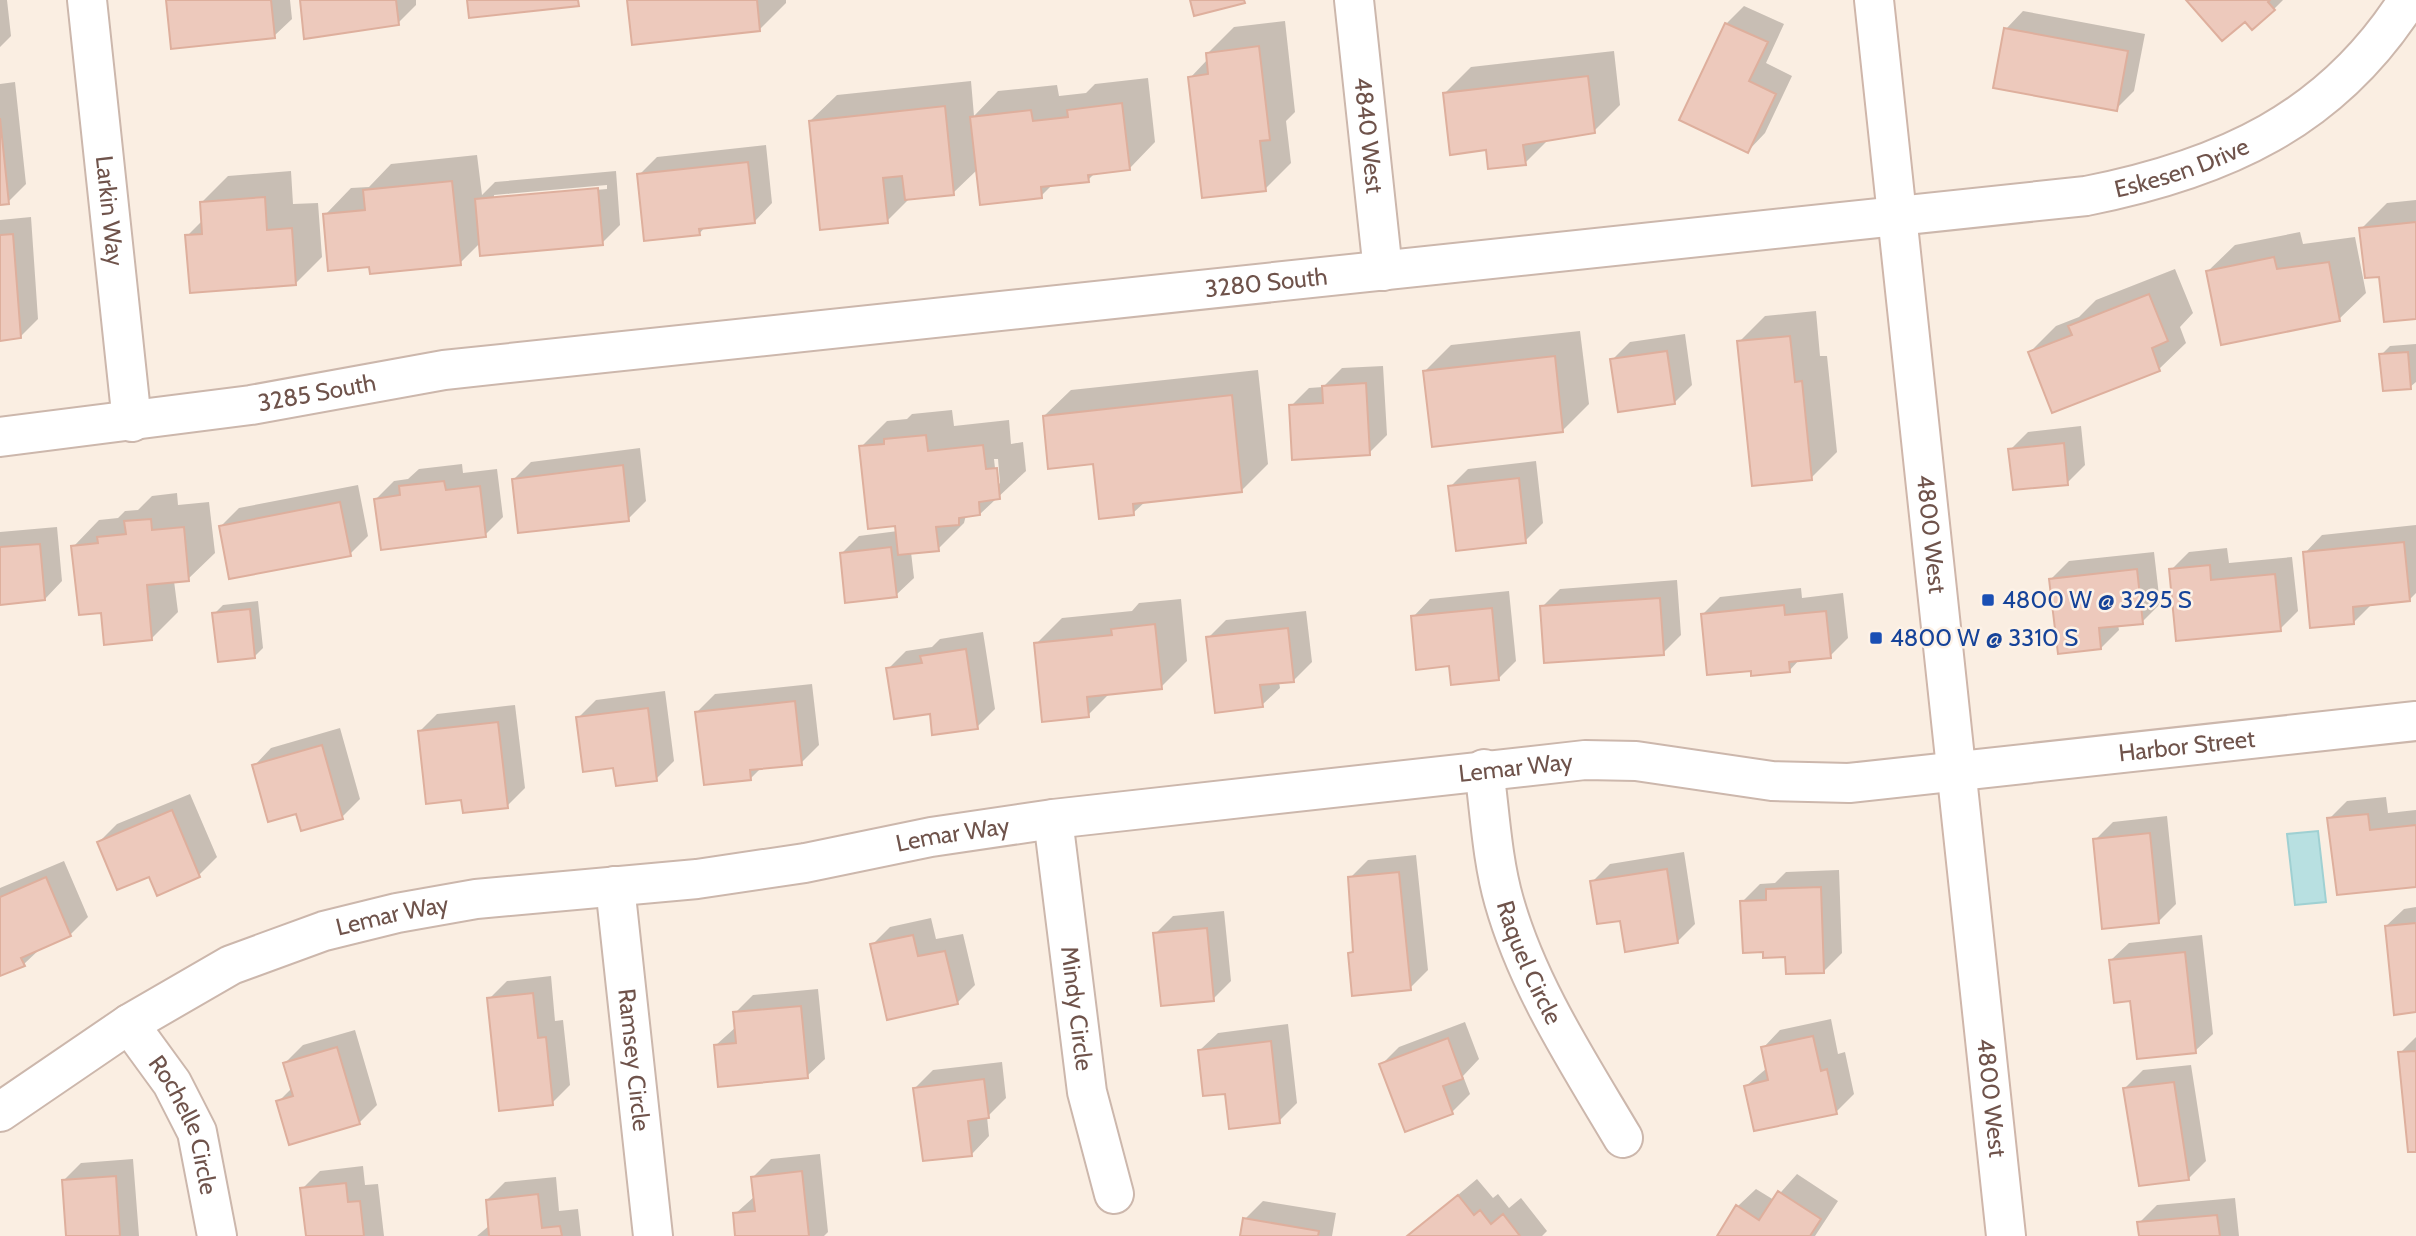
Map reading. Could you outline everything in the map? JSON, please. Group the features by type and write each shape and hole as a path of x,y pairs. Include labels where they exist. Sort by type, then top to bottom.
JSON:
{"street":[{"name":"Larkin Way","path":"87,0 132,422"},
{"name":"4840 West","path":"1354,0 1382,271"},
{"name":"4800 West","path":"1874,0 2006,1236"},
{"name":"Eskesen Drive","path":"1897,217 2086,196 2184,173 2222,158 2283,125 2327,94 2407,16"},
{"name":"3280 South","path":"634,350 1897,217"},
{"name":"3285 South","path":"0,437 251,405 444,370 634,350"},
{"name":"Harbor Street","path":"1956,771 2416,721"},
{"name":"Lemar Way","path":"0,1112 129,1024 231,965 324,931 397,913 476,899 697,879 805,863 931,837 1053,819 1484,769 1585,760 1636,761 1772,781 1849,783 1956,771"},
{"name":"Raquel Circle","path":"1484,769 1503,898 1521,955 1572,1052 1623,1138"},
{"name":"Mindy Circle","path":"1053,819 1087,1092 1114,1194"},
{"name":"Ramsey Circle","path":"615,886 653,1236"},
{"name":"Rochelle Circle","path":"129,1024 172,1083 197,1132 217,1236"}],"water":[{"path":"2318,831 2326,902 2295,905 2287,834"}],"building":[{"path":"166,0 271,0 275,38 171,49"},
{"path":"300,0 396,0 399,25 304,39"},
{"path":"467,0 578,0 579,6 469,18"},
{"path":"627,0 757,0 760,31 632,45"},
{"path":"1190,0 1244,0 1245,3 1194,16"},
{"path":"2186,0 2270,0 2268,2 2275,10 2252,30 2245,22 2222,41"},
{"path":"1725,23 1768,42 1749,81 1776,94 1748,153 1679,120"},
{"path":"2004,28 2128,51 2117,111 1993,88"},
{"path":"1259,46 1270,140 1260,141 1266,191 1202,198 1188,77 1208,74 1206,53"},
{"path":"1588,76 1595,133 1523,145 1526,165 1488,169 1486,150 1450,155 1443,93"},
{"path":"1122,103 1130,170 1088,175 1089,182 1041,187 1042,198 980,205 970,117 1031,110 1033,121 1068,117 1067,110"},
{"path":"945,106 954,195 905,200 902,176 883,178 888,223 820,230 809,121"},
{"path":"0,118 9,204 0,205"},
{"path":"748,162 755,223 699,229 700,235 644,241 637,174"},
{"path":"452,181 461,265 370,274 369,267 328,271 323,214 365,210 363,190"},
{"path":"598,188 603,245 480,256 475,199"},
{"path":"265,197 267,230 292,228 296,285 190,293 185,235 202,234 200,202"},
{"path":"2416,222 2416,319 2384,322 2379,277 2365,278 2359,228"},
{"path":"13,234 21,338 0,341 0,235"},
{"path":"2274,257 2277,269 2329,262 2340,321 2221,345 2206,271"},
{"path":"2149,294 2168,341 2152,348 2160,371 2052,413 2028,352 2072,335 2068,326"},
{"path":"1790,336 1795,382 1802,381 1812,480 1752,486 1737,341"},
{"path":"1667,351 1675,404 1618,412 1610,359"},
{"path":"2408,352 2411,389 2383,391 2379,354"},
{"path":"1555,356 1563,432 1432,447 1423,371"},
{"path":"1366,383 1370,455 1292,460 1289,405 1323,403 1322,386"},
{"path":"1232,395 1242,492 1133,504 1134,515 1099,519 1093,464 1048,469 1043,416"},
{"path":"926,435 928,451 983,445 986,469 997,468 1000,499 979,502 980,515 959,518 959,525 936,527 939,551 898,555 895,526 868,529 859,446 884,444 884,439"},
{"path":"2064,443 2068,485 2013,490 2008,449"},
{"path":"623,465 629,521 518,533 512,479"},
{"path":"1519,478 1526,543 1456,551 1448,486"},
{"path":"444,481 446,490 480,486 486,537 381,550 374,499 400,495 399,486"},
{"path":"340,502 351,556 229,579 219,526"},
{"path":"151,519 152,530 184,527 189,581 147,585 152,640 104,645 101,613 79,615 71,546 98,543 97,537 126,534 124,521"},
{"path":"2404,542 2410,601 2353,607 2354,624 2310,628 2303,552"},
{"path":"40,544 45,600 0,605 0,547"},
{"path":"891,547 897,597 845,603 840,553"},
{"path":"2210,565 2211,580 2275,574 2281,631 2176,641 2169,569"},
{"path":"2137,569 2143,624 2099,628 2101,649 2058,654 2049,579"},
{"path":"1660,598 1664,655 1544,663 1540,606"},
{"path":"1784,605 1785,615 1826,611 1831,658 1789,662 1790,672 1751,676 1751,671 1707,675 1701,614"},
{"path":"1492,608 1499,680 1451,685 1449,666 1416,670 1411,616"},
{"path":"250,609 255,658 218,662 212,613"},
{"path":"1155,624 1162,689 1087,697 1089,717 1042,722 1034,643 1112,635 1111,629"},
{"path":"1288,628 1294,682 1260,685 1263,707 1215,713 1206,637"},
{"path":"966,649 978,729 932,735 930,714 894,719 886,668 922,663 920,656"},
{"path":"795,701 802,765 750,770 751,780 704,785 695,712"},
{"path":"648,708 657,781 616,786 613,768 583,772 576,717"},
{"path":"498,722 508,808 463,813 461,800 426,804 418,731"},
{"path":"322,745 343,819 301,831 296,814 268,822 252,765"},
{"path":"172,810 200,877 157,896 149,877 117,890 97,842"},
{"path":"2368,814 2370,830 2416,825 2416,887 2337,895 2327,818"},
{"path":"2150,833 2159,923 2102,929 2093,839"},
{"path":"1667,869 1678,943 1625,952 1620,921 1597,924 1590,881"},
{"path":"1399,872 1411,990 1352,996 1348,953 1353,952 1348,877"},
{"path":"46,877 71,936 21,958 25,966 0,976 0,897"},
{"path":"1821,887 1824,973 1786,974 1785,957 1763,958 1763,952 1743,953 1740,901 1766,900 1766,889"},
{"path":"2416,923 2416,1012 2394,1015 2385,926"},
{"path":"1207,928 1214,1001 1161,1006 1153,933"},
{"path":"913,935 918,956 945,951 958,1004 887,1020 870,944"},
{"path":"2185,952 2196,1053 2137,1059 2130,1001 2114,1003 2109,960"},
{"path":"533,993 538,1038 546,1037 553,1105 499,1111 487,998"},
{"path":"801,1006 808,1078 718,1087 714,1045 736,1043 733,1012"},
{"path":"1813,1036 1821,1071 1827,1069 1837,1114 1754,1131 1744,1086 1768,1080 1761,1047"},
{"path":"1448,1038 1463,1079 1443,1086 1453,1114 1405,1132 1379,1064"},
{"path":"1271,1041 1280,1123 1229,1129 1225,1094 1203,1096 1198,1050"},
{"path":"337,1047 360,1124 289,1145 276,1101 293,1096 283,1063"},
{"path":"2416,1051 2416,1152 2408,1152 2398,1052"},
{"path":"984,1079 989,1118 968,1121 972,1156 923,1161 913,1088"},
{"path":"2174,1082 2189,1180 2139,1186 2123,1088"},
{"path":"802,1171 809,1236 735,1236 733,1213 755,1211 751,1177"},
{"path":"116,1176 120,1236 66,1236 62,1180"},
{"path":"346,1183 348,1202 360,1201 364,1236 306,1236 300,1188"},
{"path":"1778,1191 1821,1219 1810,1236 1717,1236 1736,1205 1759,1220"},
{"path":"538,1194 542,1228 560,1226 562,1236 489,1236 486,1200"},
{"path":"1458,1195 1474,1215 1480,1210 1491,1224 1503,1214 1520,1236 1407,1236"},
{"path":"2217,1215 2220,1236 2139,1236 2137,1222"},
{"path":"1243,1218 1319,1231 1318,1236 1240,1236"}],"place":[{"name":"4800 W @ 3295 S","path":"1988,600"},
{"name":"4800 W @ 3310 S","path":"1876,638"}]}
